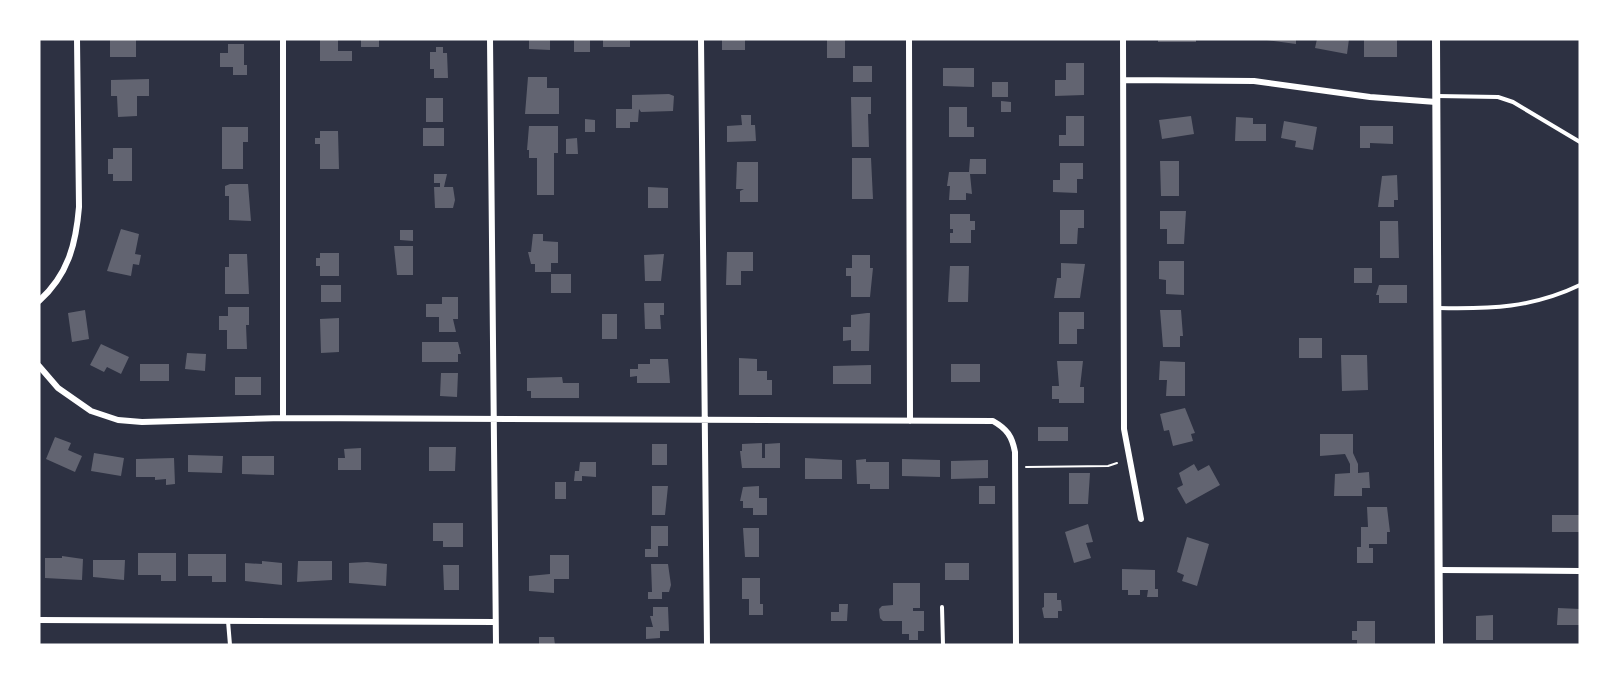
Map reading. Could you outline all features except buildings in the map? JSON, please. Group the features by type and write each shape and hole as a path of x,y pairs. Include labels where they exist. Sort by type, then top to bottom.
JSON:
{"street":[{"path":"39,301 66,269 76,234 79,207 77,39"},
{"path":"283,39 283,418"},
{"path":"490,39 496,645"},
{"path":"700,39 707,645"},
{"path":"909,39 910,421"},
{"path":"1123,39 1124,429 1141,519"},
{"path":"1437,39 1439,645"},
{"path":"1124,80 1254,81 1370,97 1436,99"},
{"path":"39,366 72,401 91,411 118,420 283,418 492,421 705,419 993,422 1005,427 1012,438 1015,462 1016,645"},
{"path":"1440,570 1580,571"},
{"path":"39,620 495,622"}],"lane":[{"path":"1436,99 1498,97 1513,102 1580,142"},
{"path":"1439,308 1499,308 1536,302 1580,285"},
{"path":"942,607 943,645"},
{"path":"228,621 230,645"}],"path":[{"path":"1015,462 1025,467 1108,466 1117,463"}]}
